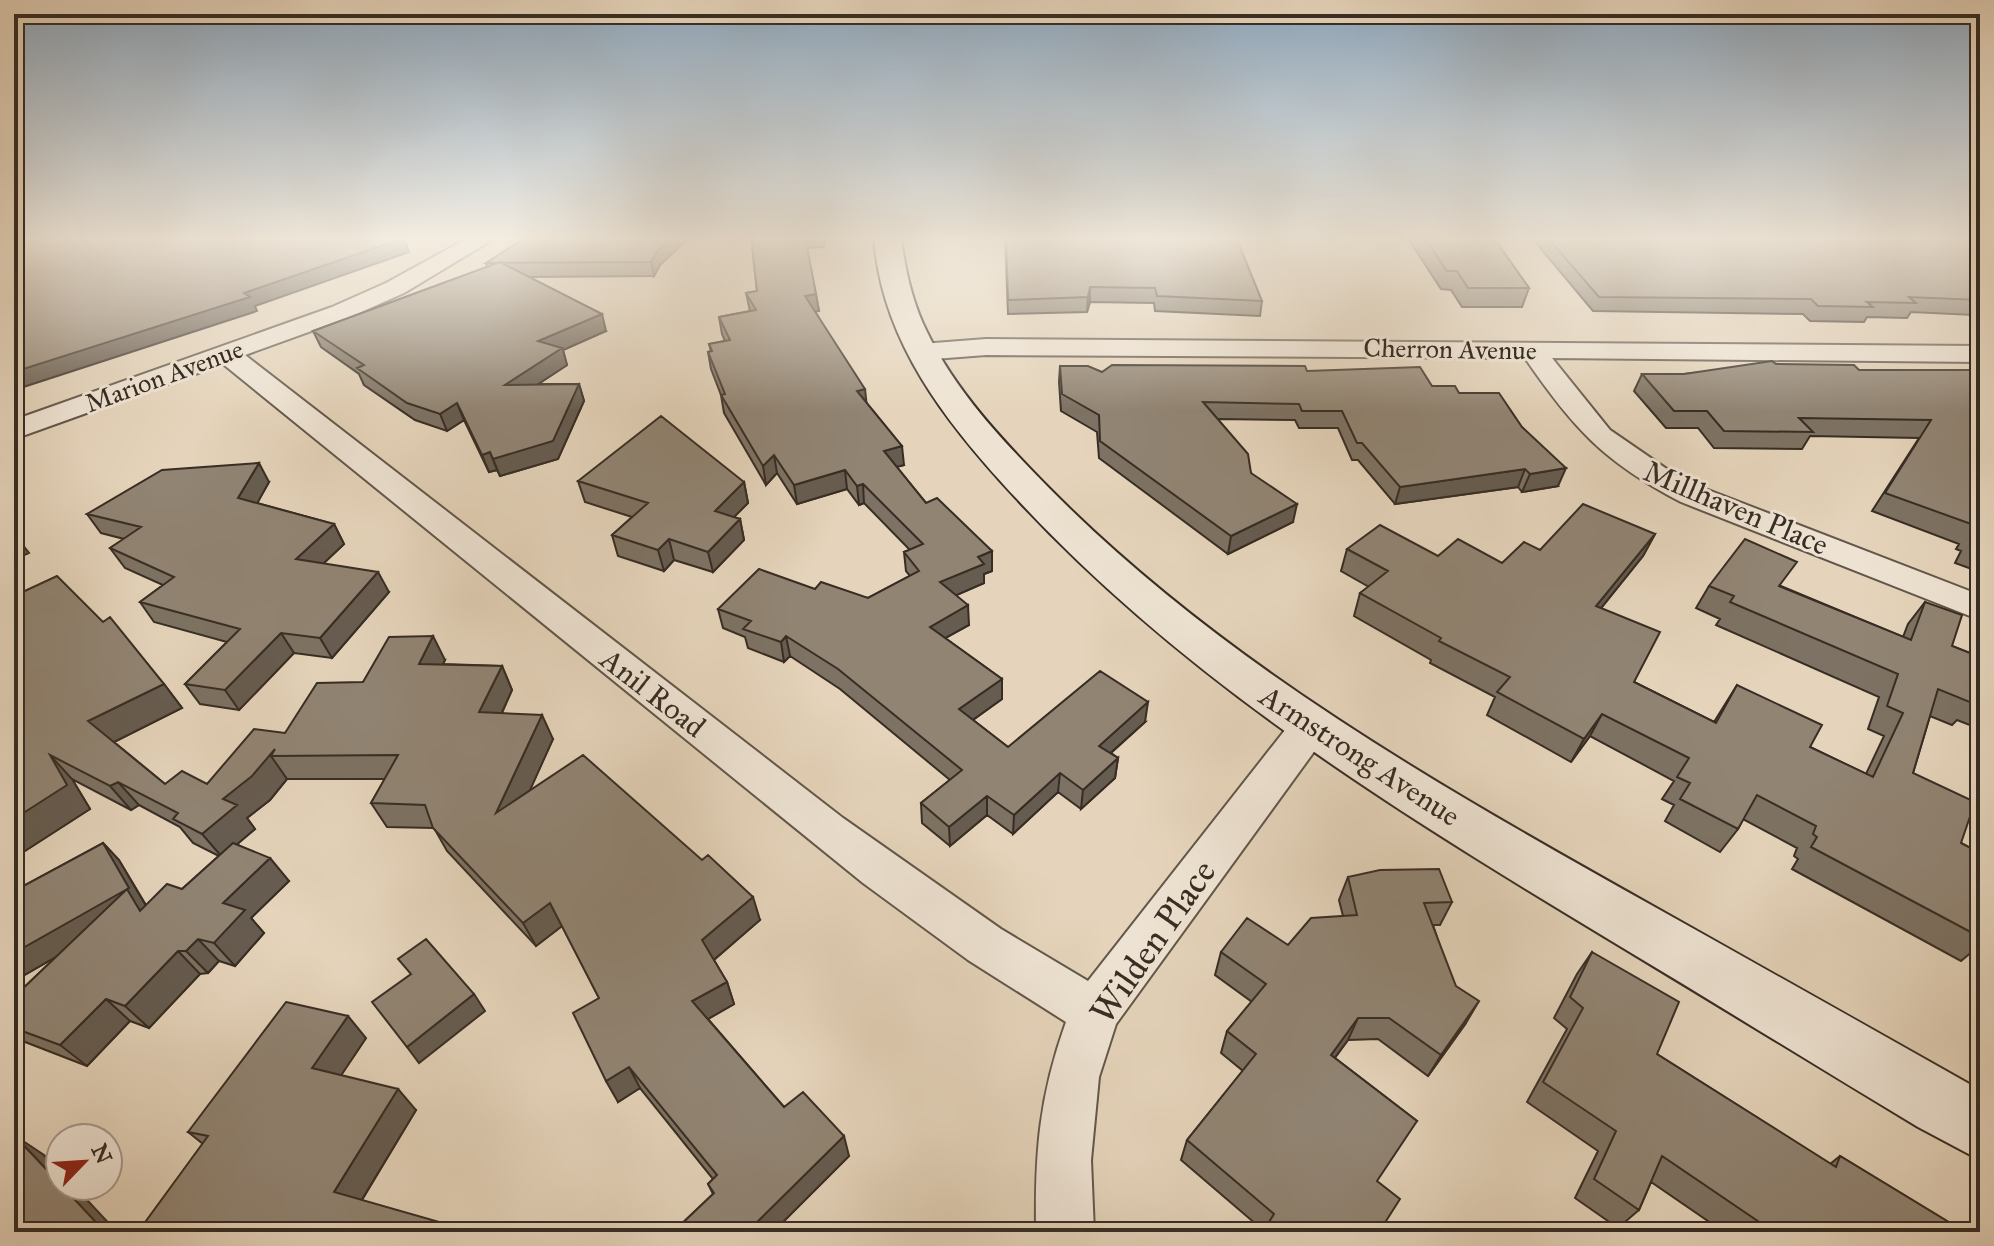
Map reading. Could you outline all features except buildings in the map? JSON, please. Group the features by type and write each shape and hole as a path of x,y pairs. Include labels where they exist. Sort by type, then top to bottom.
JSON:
{"street":[{"name":"Marion Avenue","path":"14,430 376,295"},
{"name":"Armstrong Avenue","path":"898,295 921,352 977,431 1073,536 1186,635 1310,727 1494,843 1980,1127"},
{"name":"Cherron Avenue","path":"921,352 986,347 1980,354"},
{"name":"Millhaven Place","path":"1533,350 1597,435 1647,473 1692,495 1980,608"},
{"name":"Anil Road","path":"226,353 348,454 817,821 991,951 1095,1012"},
{"name":"Wilden Place","path":"1065,1232 1063,1160 1073,1077 1095,1012 1310,727"}]}
